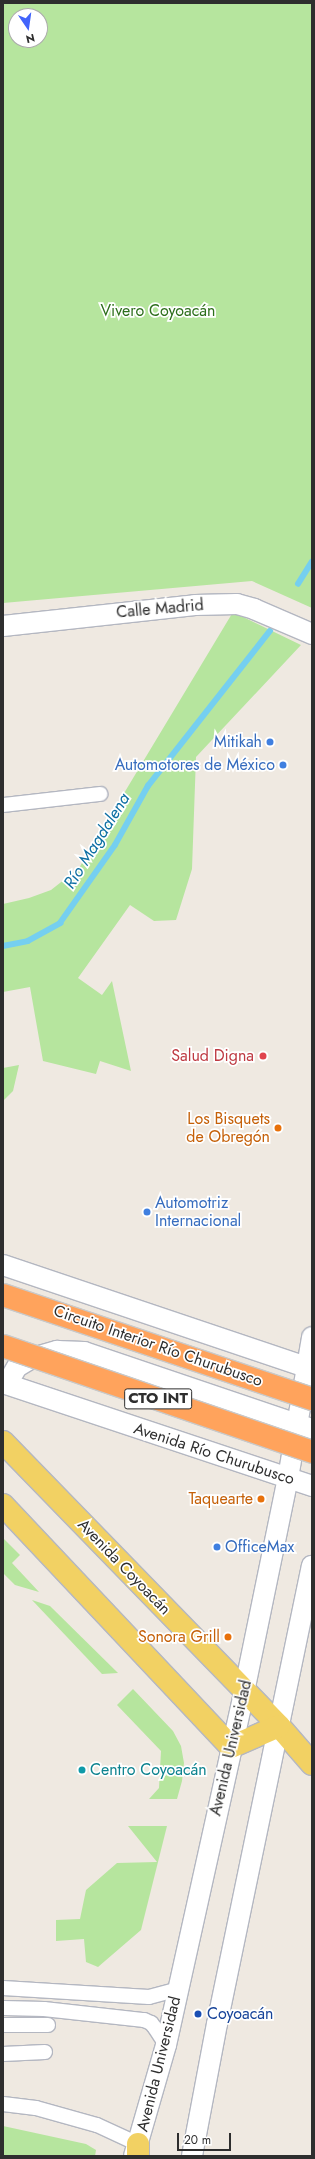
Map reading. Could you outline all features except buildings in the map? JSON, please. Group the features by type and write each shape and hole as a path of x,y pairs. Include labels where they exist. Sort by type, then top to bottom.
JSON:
{"highway":[{"name":"Circuito Interior Río Churubusco","path":"3,1295 312,1399"},
{"name":"CTO INT","path":"3,1346 312,1452"}],"main road":[{"name":"Calle Madrid","path":"3,626 194,605 237,604 254,609 312,634"},
{"path":"3,1265 310,1368"},
{"name":"Avenida Universidad","path":"137,2152 166,2045 244,1692 288,1478 305,1426 312,1337"},
{"path":"5,1384 17,1367 32,1358 57,1351 79,1351 91,1353 305,1426"},
{"name":"Avenida Río Churubusco","path":"5,1384 312,1486"},
{"name":"Avenida Coyoacán","path":"3,1442 244,1692 279,1726 312,1764"},
{"path":"3,1505 231,1747 279,1726"},
{"path":"192,2156 312,1566"}],"street":[{"path":"3,805 100,794"},
{"path":"3,1988 154,1997 178,1988"},
{"path":"44,2009 46,1991"},
{"path":"3,2008 44,2009 144,2020 151,2023 166,2045"},
{"path":"3,2026 48,2025"},
{"path":"3,2054 45,2052"},
{"path":"3,2104 36,2108 97,2125 137,2152"}],"green space":[{"name":"Vivero Coyoacán","path":"3,3 312,3 312,608 252,581 3,603"},
{"path":"233,612 301,645 196,757 192,869 176,920 154,921 130,905 78,978 102,995 112,981 131,1071 100,1061 96,1074 43,1061 30,987 3,992 3,904 29,898 51,890 79,868"},
{"path":"19,1065 13,1091 3,1101 3,1068"},
{"path":"3,1538 20,1555 12,1563 39,1592 15,1585 3,1573"},
{"path":"32,1600 50,1606 118,1673 102,1674"},
{"path":"133,1689 173,1731 181,1746 184,1763 182,1781 177,1799 149,1799 159,1788 161,1751 117,1705"},
{"path":"128,1826 167,1826 141,1930 98,1967 86,1962 84,1939 56,1941 56,1920 80,1919 86,1890 117,1863 157,1862"},
{"path":"3,2126 86,2144 96,2150 95,2156 3,2156"}],"waterway":[{"name":"Río Magdalena","path":"298,584 312,562"},
{"name":"Río Magdalena","path":"3,946 28,941 60,923 115,845 148,786 270,631"}],"place":[{"name":"Mitikah","path":"270,742"},
{"name":"Automotores de México","path":"283,765"},
{"name":"Salud Digna","path":"263,1056"},
{"name":"Los Bisquets de Obregón","path":"278,1128"},
{"name":"Automotriz Internacional","path":"147,1212"},
{"name":"Taquearte","path":"261,1499"},
{"name":"OfficeMax","path":"217,1547"},
{"name":"Sonora Grill","path":"228,1637"},
{"name":"Centro Coyoacán","path":"82,1770"},
{"name":"Coyoacán","path":"198,2014"}]}
